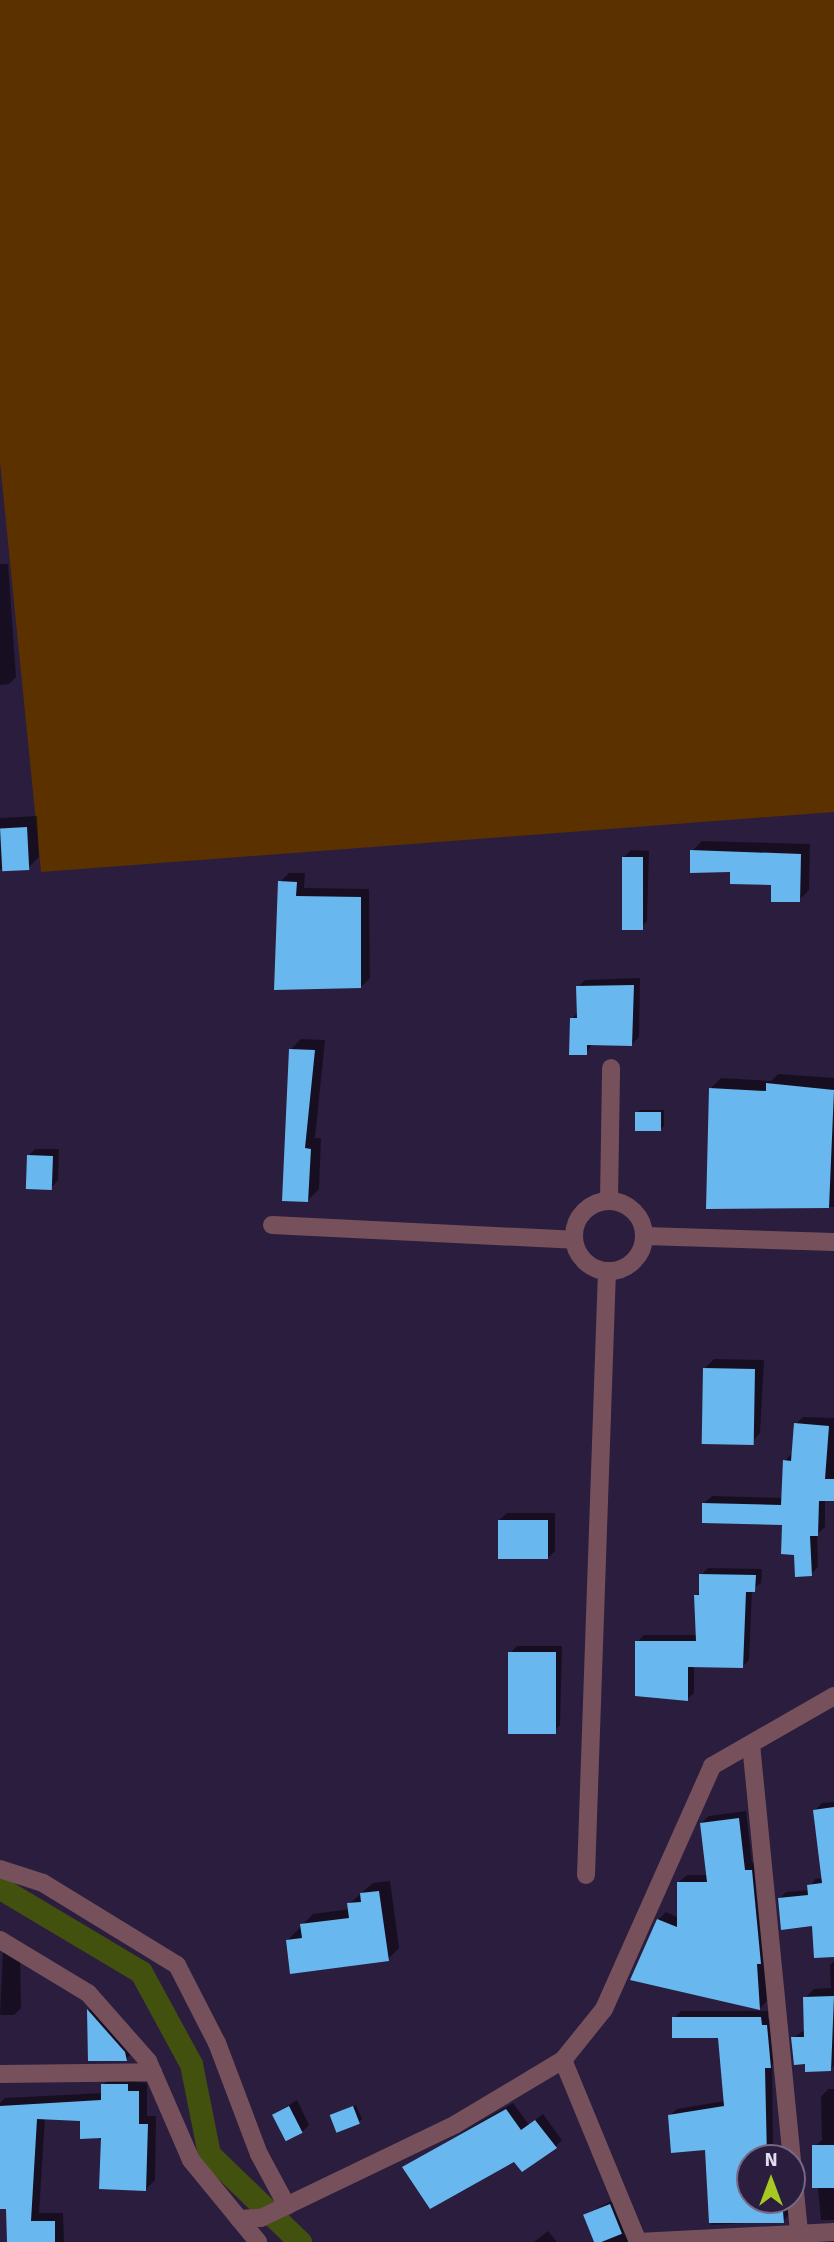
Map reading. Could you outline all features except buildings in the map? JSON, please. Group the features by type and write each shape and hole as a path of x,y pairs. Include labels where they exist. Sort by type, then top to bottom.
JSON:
{"street":[{"path":"609,1200 611,1068"},
{"path":"609,1200 631,1207 644,1225 645,1236 630,1265 607,1271 584,1261 574,1240 580,1216 588,1207 609,1200"},
{"path":"272,1225 574,1240"},
{"path":"645,1236 834,1242"},
{"path":"586,1875 607,1271"},
{"path":"239,2219 261,2218 456,2124 563,2060 604,2009 712,1766 834,1696"},
{"path":"751,1744 800,2236"},
{"path":"0,1869 43,1883 177,1965 217,2043 260,2154 287,2206"},
{"path":"0,1940 88,1993 153,2072 191,2160 258,2242"},
{"path":"563,2060 638,2242 800,2236 834,2232"},
{"path":"0,2074 153,2072"}],"shaded area":[{"path":"0,0 834,0 834,812 41,872 0,462"}],"waterway":[{"path":"0,1888 141,1972 191,2064 209,2154 300,2242"}]}
